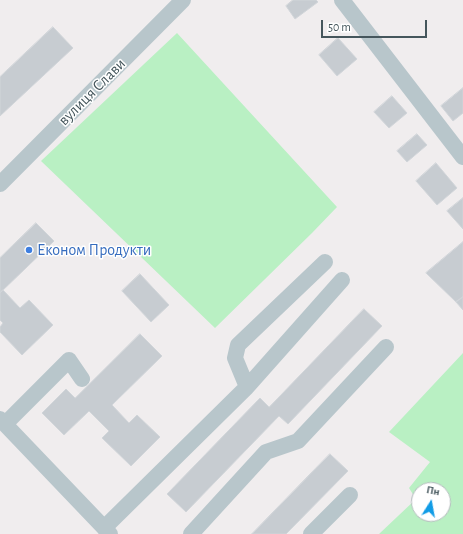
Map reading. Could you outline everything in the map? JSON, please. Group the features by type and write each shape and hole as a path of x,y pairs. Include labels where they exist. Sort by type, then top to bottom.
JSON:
{"street":[{"name":"вулиця Слави","path":"1,181 183,0"},
{"path":"342,0 463,157"},
{"path":"247,387 235,358 238,345 325,262"},
{"path":"82,378 69,360 3,421 107,531 247,387 342,280"},
{"path":"191,534 266,452 298,441 386,347"},
{"path":"311,534 350,495"}],"green space":[{"path":"177,33 337,207 215,328 41,161"},
{"path":"463,353 463,534 379,534 411,504 411,522 451,522 451,482 414,482 430,462 389,432"}],"building":[{"path":"293,0 316,0 318,2 295,19 286,6"},
{"path":"53,27 73,48 0,116 0,77"},
{"path":"338,38 357,59 337,76 319,55"},
{"path":"463,88 463,113 453,121 441,106"},
{"path":"392,96 407,113 389,128 374,112"},
{"path":"417,134 427,145 407,162 397,151"},
{"path":"436,163 457,188 437,205 416,181"},
{"path":"463,198 463,229 447,211"},
{"path":"36,223 54,241 0,293 0,258"},
{"path":"463,242 463,297 456,302 426,273"},
{"path":"140,274 169,305 151,322 122,291"},
{"path":"3,290 20,308 29,300 53,325 22,355 0,332 0,327 3,323 0,320 0,293"},
{"path":"463,297 463,310 456,302"},
{"path":"364,309 382,326 288,424 279,416 186,512 167,494 260,398 269,407"},
{"path":"140,334 162,356 112,405 129,423 137,415 160,437 131,466 102,438 109,431 89,411 64,435 42,413 66,389 75,398"},
{"path":"330,454 348,471 286,534 252,534"}],"place":[{"name":"Економ Продукти","path":"29,250"}]}
